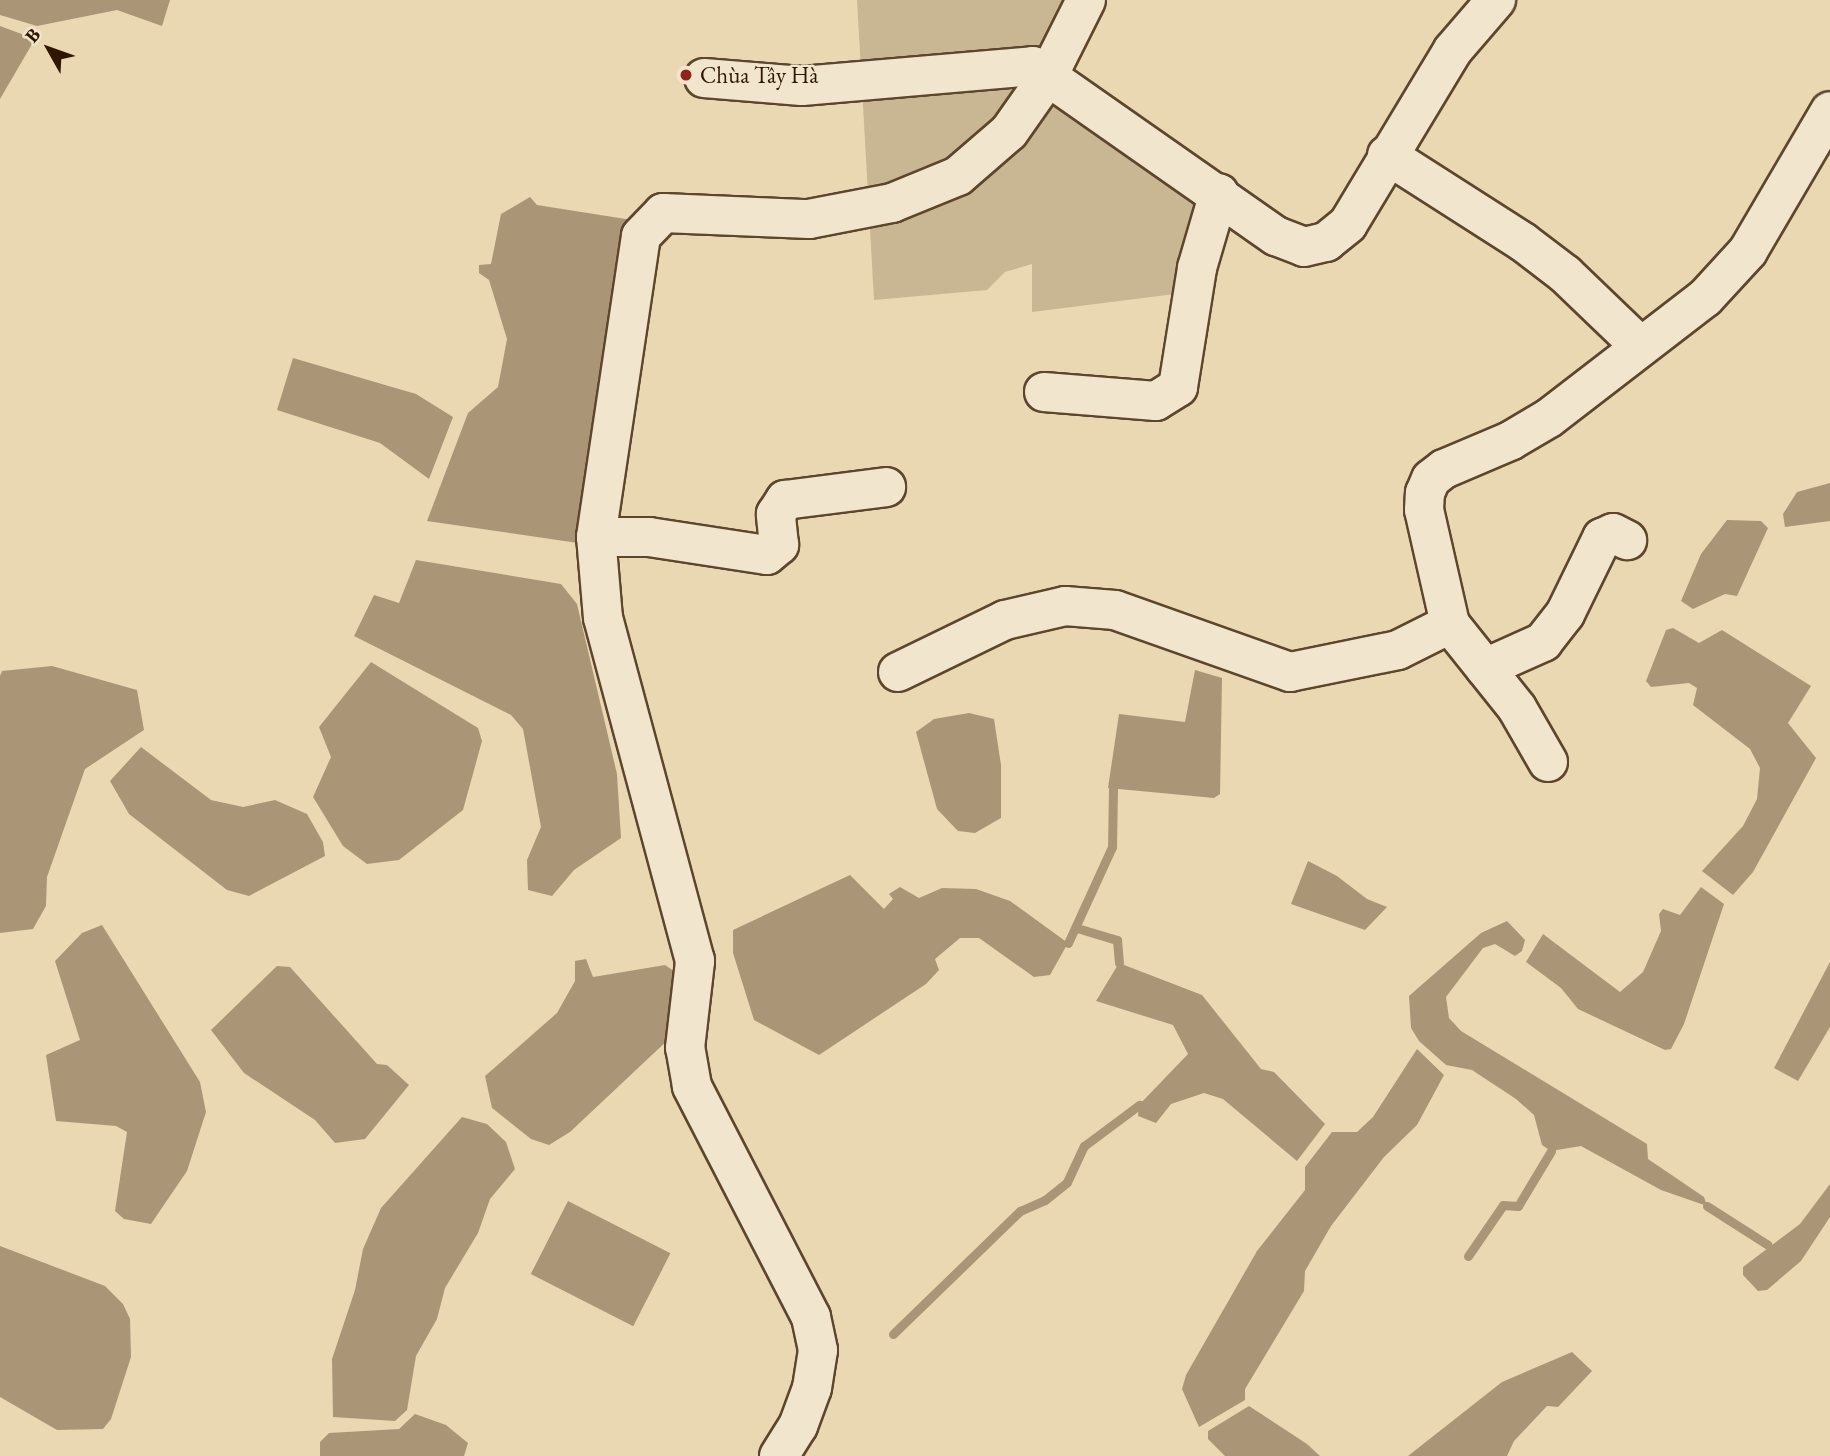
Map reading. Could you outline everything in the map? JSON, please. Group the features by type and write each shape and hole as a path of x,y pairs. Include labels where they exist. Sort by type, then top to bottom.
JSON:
{"street":[{"path":"779,1456 798,1426 812,1388 818,1350 811,1317 692,1086 686,1066 695,961 603,618 596,537 641,236 651,220 663,212 809,219 922,193 985,156 1009,132 1047,78 1086,0"},
{"path":"704,78 802,86 1024,64 1219,192 1290,244 1312,246 1333,238 1348,224 1387,155 1453,50 1496,0"},
{"path":"1548,762 1530,726 1450,624 1424,510 1431,479 1444,468 1529,432 1705,298 1741,260 1830,111"},
{"path":"1387,155 1523,242 1564,274 1641,347"},
{"path":"1044,392 1156,401 1178,387 1197,268 1219,192"},
{"path":"596,537 649,537 767,555 779,545 776,514 785,500 886,487"},
{"path":"1485,668 1543,642 1565,614 1602,538 1613,533 1627,540"},
{"path":"898,673 1005,620 1065,606 1115,610 1290,672 1398,650 1450,624"}],"shaded area":[{"path":"0,0 170,0 162,26 117,10 37,26 0,15"},
{"path":"857,0 1079,0 1046,66 1203,191 1183,293 1032,312 1032,264 1005,272 987,290 874,300"},
{"path":"0,26 35,39 0,99"},
{"path":"530,197 537,205 632,220 578,543 427,521 468,413 498,387 507,339 489,280 479,273 479,265 491,264 501,214"},
{"path":"293,358 416,394 453,417 429,479 380,443 277,410"},
{"path":"1830,483 1830,521 1785,527 1783,514 1797,492"},
{"path":"1727,520 1761,521 1768,528 1737,596 1725,594 1693,609 1681,601 1701,554"},
{"path":"416,560 561,584 577,604 617,774 621,838 574,870 552,896 528,890 527,860 541,827 523,729 511,715 354,636 374,595 399,603"},
{"path":"1673,628 1699,643 1722,630 1811,686 1788,723 1816,758 1753,872 1733,895 1702,871 1743,826 1757,799 1760,768 1750,749 1693,705 1697,688 1689,683 1651,687 1646,681 1666,630"},
{"path":"371,662 478,728 482,741 463,810 399,860 367,864 343,846 313,797 331,757 319,727"},
{"path":"52,666 137,690 144,730 85,769 47,877 46,906 33,929 0,933 0,676 2,671"},
{"path":"1195,670 1222,678 1220,794 1214,798 1108,788 1119,714 1185,722"},
{"path":"969,713 994,719 1001,765 1001,818 975,833 958,831 937,809 916,732 934,719"},
{"path":"141,747 211,800 243,807 275,800 307,814 323,842 325,856 249,896 227,890 129,814 110,781"},
{"path":"1308,861 1337,876 1367,899 1387,907 1365,930 1291,904"},
{"path":"850,875 884,909 893,899 889,894 900,887 919,898 942,888 976,889 1010,901 1068,943 1050,975 1034,977 979,938 960,938 935,959 939,970 926,984 819,1055 754,1020 733,953 733,930"},
{"path":"1701,887 1724,904 1684,1024 1671,1049 1665,1050 1578,1009 1561,988 1526,962 1543,934 1620,992 1643,972 1661,931 1659,914 1663,909 1680,915"},
{"path":"1507,921 1525,940 1522,951 1515,956 1495,944 1483,948 1446,997 1449,1018 1461,1031 1647,1144 1648,1159 1704,1197 1707,1206 1661,1190 1581,1146 1551,1151 1542,1145 1534,1115 1516,1099 1472,1070 1446,1065 1419,1041 1411,1028 1409,996 1481,933"},
{"path":"102,925 200,1082 206,1112 187,1171 151,1224 124,1219 115,1211 127,1132 116,1126 56,1121 46,1055 80,1040 55,961 82,933"},
{"path":"586,959 593,977 665,965 680,975 672,996 670,1038 570,1132 549,1145 531,1139 492,1108 485,1076 557,1013 575,981 575,961"},
{"path":"1830,962 1830,1027 1798,1081 1774,1068"},
{"path":"1119,963 1202,995 1261,1069 1274,1072 1325,1124 1297,1161 1223,1099 1204,1093 1171,1104 1156,1123 1138,1116 1139,1105 1188,1054 1173,1025 1096,1001"},
{"path":"277,966 290,967 377,1064 387,1065 409,1085 365,1139 335,1143 315,1120 244,1073 211,1030"},
{"path":"1417,1049 1444,1075 1417,1125 1384,1157 1331,1226 1305,1271 1304,1291 1245,1389 1245,1400 1199,1427 1182,1389 1186,1375 1257,1251 1305,1190 1305,1167 1332,1132 1357,1132 1373,1117"},
{"path":"462,1117 487,1124 506,1142 515,1169 490,1199 478,1233 445,1288 437,1319 416,1356 407,1410 395,1421 333,1417 332,1359 355,1290 363,1249 381,1208"},
{"path":"1830,1184 1830,1217 1801,1261 1767,1290 1758,1291 1743,1275 1743,1267 1800,1224"},
{"path":"568,1201 670,1253 633,1326 531,1274"},
{"path":"0,1246 105,1286 123,1304 130,1319 131,1357 111,1419 103,1429 57,1430 0,1397"},
{"path":"1572,1352 1592,1371 1558,1407 1547,1406 1514,1441 1507,1456 1408,1456 1502,1382"},
{"path":"1249,1406 1307,1444 1320,1456 1225,1456 1208,1439 1208,1431"},
{"path":"415,1414 446,1425 468,1443 464,1456 320,1456 320,1442 329,1433 399,1429"}],"waterway":[{"path":"1068,943 1112,847 1113,789"},
{"path":"1077,928 1117,940 1119,963"},
{"path":"893,1334 1020,1211 1045,1200 1067,1182 1084,1146 1139,1105"},
{"path":"1468,1256 1503,1205 1518,1206 1551,1151"},
{"path":"1707,1206 1768,1245"}],"place":[{"name":"Chùa Tây Hà","path":"686,75"}]}
